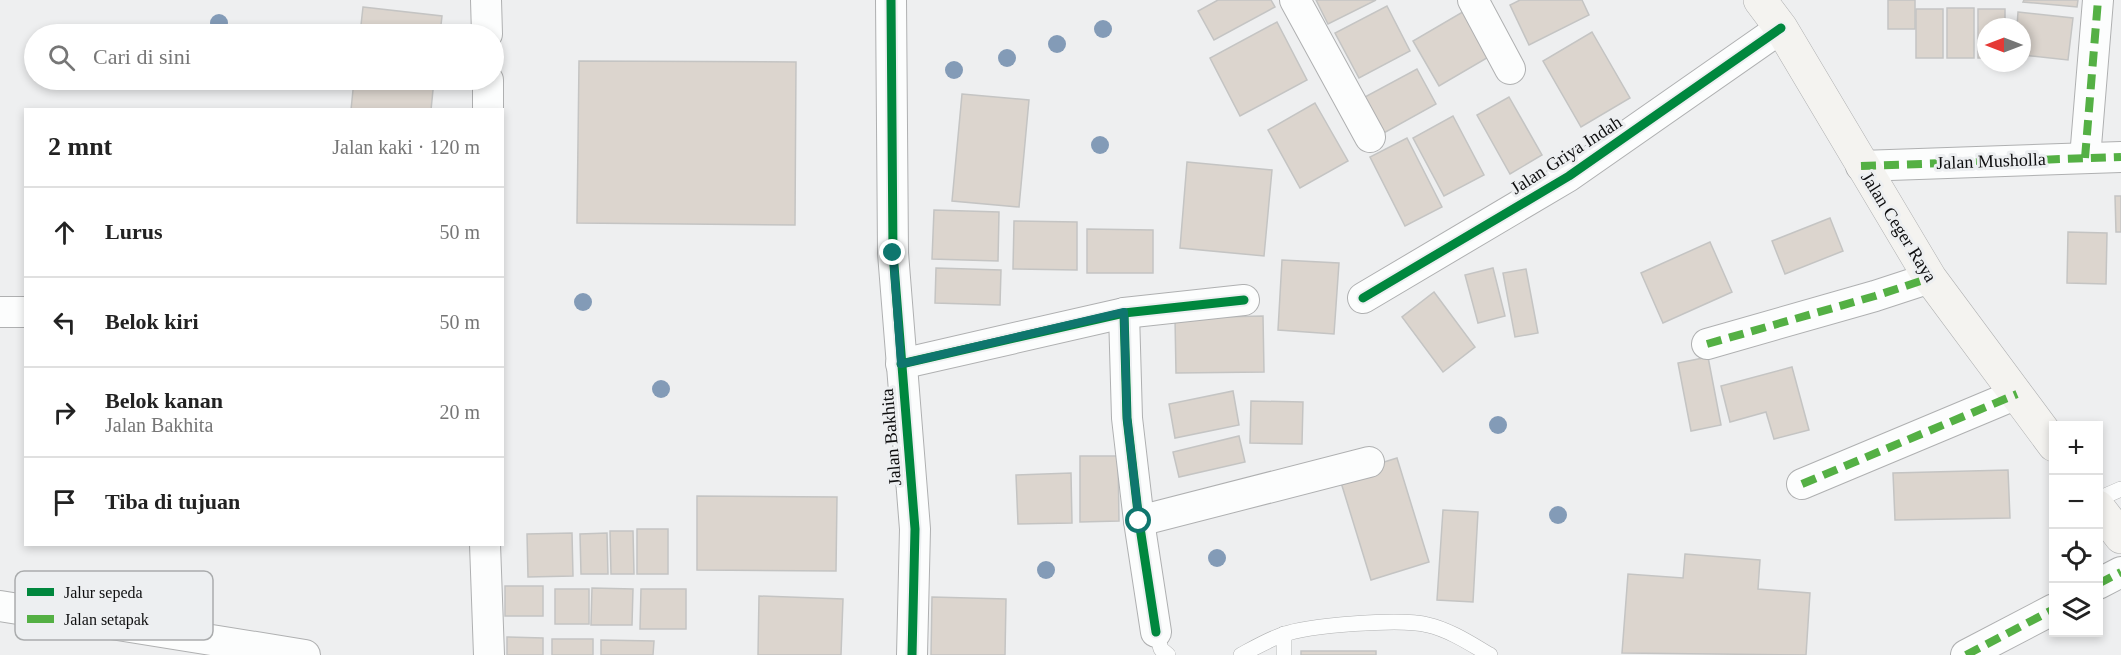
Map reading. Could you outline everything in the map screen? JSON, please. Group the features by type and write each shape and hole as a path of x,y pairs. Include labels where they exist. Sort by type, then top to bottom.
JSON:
{"main road":[{"name":"Jalan Ceger Raya","path":"1768,8 1930,278 2049,438"},
{"path":"2103,514 2121,537"}],"street":[{"path":"486,0 487,24"},
{"name":"Jalan Bakhita","path":"891,0 893,253 915,529 912,655"},
{"path":"1295,0 1370,137"},
{"path":"1473,0 1510,69"},
{"path":"2085,158 2098,0"},
{"name":"Jalan Griya Indah","path":"1363,298 1569,176 1768,8"},
{"path":"488,90 488,108"},
{"name":"Jalan Musholla","path":"1861,166 2121,157"},
{"path":"1707,344 1930,278"},
{"path":"901,364 1124,312 1244,300"},
{"path":"0,312 24,312"},
{"path":"1124,312 1127,418 1139,521 1162,643"},
{"path":"1802,484 2017,394"},
{"path":"1139,521 1369,462"},
{"path":"485,546 489,655"},
{"path":"2102,583 2121,572"},
{"path":"0,606 15,608"},
{"path":"1966,655 2049,612"},
{"path":"212,640 305,655"}],"lane":[{"path":"2103,497 2121,489"},
{"path":"1240,655 1284,634 1329,626 1393,621 1427,624 1465,640 1490,655"},
{"path":"1284,634 1284,655"}],"building":[{"path":"1218,0 1271,0 1275,7 1214,40 1198,11"},
{"path":"1316,0 1376,0 1328,24"},
{"path":"1520,0 1582,0 1589,15 1529,45 1510,5"},
{"path":"1888,0 1915,0 1915,29 1888,29"},
{"path":"2024,0 2078,0 2077,7 2023,2"},
{"path":"1387,6 1410,51 1359,78 1335,33"},
{"path":"363,7 442,16 441,24 361,24"},
{"path":"1947,8 1974,8 1974,58 1947,58"},
{"path":"1916,9 1943,9 1943,58 1916,58"},
{"path":"1978,9 2005,9 2005,18 1978,18"},
{"path":"1466,10 1492,55 1439,86 1413,41"},
{"path":"2018,12 2073,18 2068,60 2031,56 2031,18 2018,18"},
{"path":"1277,22 1307,80 1240,116 1210,58"},
{"path":"1592,32 1630,98 1581,127 1543,61"},
{"path":"579,61 796,62 795,225 577,223"},
{"path":"1417,69 1436,104 1382,134 1363,98"},
{"path":"353,90 433,90 431,108 351,108"},
{"path":"962,94 1029,100 1019,207 952,201"},
{"path":"1509,97 1542,155 1510,174 1477,115"},
{"path":"1315,103 1348,161 1300,188 1268,130"},
{"path":"1453,116 1484,175 1444,196 1413,138"},
{"path":"1407,138 1442,207 1405,226 1370,157"},
{"path":"1187,162 1272,170 1264,256 1180,248"},
{"path":"2115,196 2121,196 2121,232 2116,232"},
{"path":"934,210 999,212 998,261 932,259"},
{"path":"1830,218 1843,251 1785,274 1772,241"},
{"path":"1014,221 1077,222 1077,270 1013,269"},
{"path":"1087,229 1153,230 1153,273 1087,273"},
{"path":"2068,232 2107,233 2106,284 2067,283"},
{"path":"1710,242 1732,292 1663,323 1641,273"},
{"path":"1282,260 1339,263 1334,334 1278,330"},
{"path":"936,268 1001,270 1000,305 935,303"},
{"path":"1493,268 1505,316 1478,323 1465,275"},
{"path":"1526,269 1538,333 1515,337 1503,273"},
{"path":"1434,292 1475,347 1443,372 1402,317"},
{"path":"1263,316 1264,372 1176,373 1175,318"},
{"path":"1708,357 1721,425 1691,431 1678,363"},
{"path":"1792,367 1809,430 1774,439 1766,412 1730,422 1721,386"},
{"path":"1233,391 1239,425 1175,438 1169,404"},
{"path":"1251,401 1303,402 1302,444 1250,443"},
{"path":"1239,436 1245,462 1179,477 1173,452"},
{"path":"1080,456 1118,456 1119,521 1080,522"},
{"path":"1397,458 1429,562 1371,580 1339,476"},
{"path":"2008,470 2010,518 1895,520 1893,473"},
{"path":"1071,473 1072,523 1018,524 1016,475"},
{"path":"697,496 837,497 836,571 697,570"},
{"path":"1443,510 1478,512 1473,602 1437,600"},
{"path":"637,529 668,529 668,574 637,574"},
{"path":"610,531 633,531 634,574 611,574"},
{"path":"572,533 573,576 528,577 527,534"},
{"path":"607,533 608,574 581,574 580,534"},
{"path":"1685,554 1760,560 1758,589 1810,593 1806,655 1622,653 1628,574 1683,578"},
{"path":"505,586 543,586 543,616 505,616"},
{"path":"592,588 633,589 632,625 591,625"},
{"path":"555,589 589,589 589,624 555,624"},
{"path":"641,589 686,589 686,629 640,629"},
{"path":"759,596 843,599 841,655 758,655"},
{"path":"932,597 1006,599 1005,655 931,655"},
{"path":"507,637 543,638 543,655 507,655"},
{"path":"552,639 593,639 593,655 552,655"},
{"path":"601,640 654,641 653,655 601,655"},
{"path":"1301,651 1376,651 1376,655 1301,655"}],"marked path":[{"path":"2085,158 2098,0"},
{"path":"1861,166 2121,157"},
{"path":"1707,344 1930,278"},
{"path":"1802,484 2017,394"},
{"path":"2100,583 2121,572"},
{"path":"1966,655 2049,612"}],"cycle path":[{"path":"891,0 893,253 915,529 912,655"},
{"path":"1363,298 1569,176 1781,28"},
{"path":"901,364 1124,313 1244,300"},
{"path":"1124,313 1127,418 1139,521 1156,632"}],"route":[{"path":"893,253 901,364 1124,312 1127,418 1139,521"}]}
